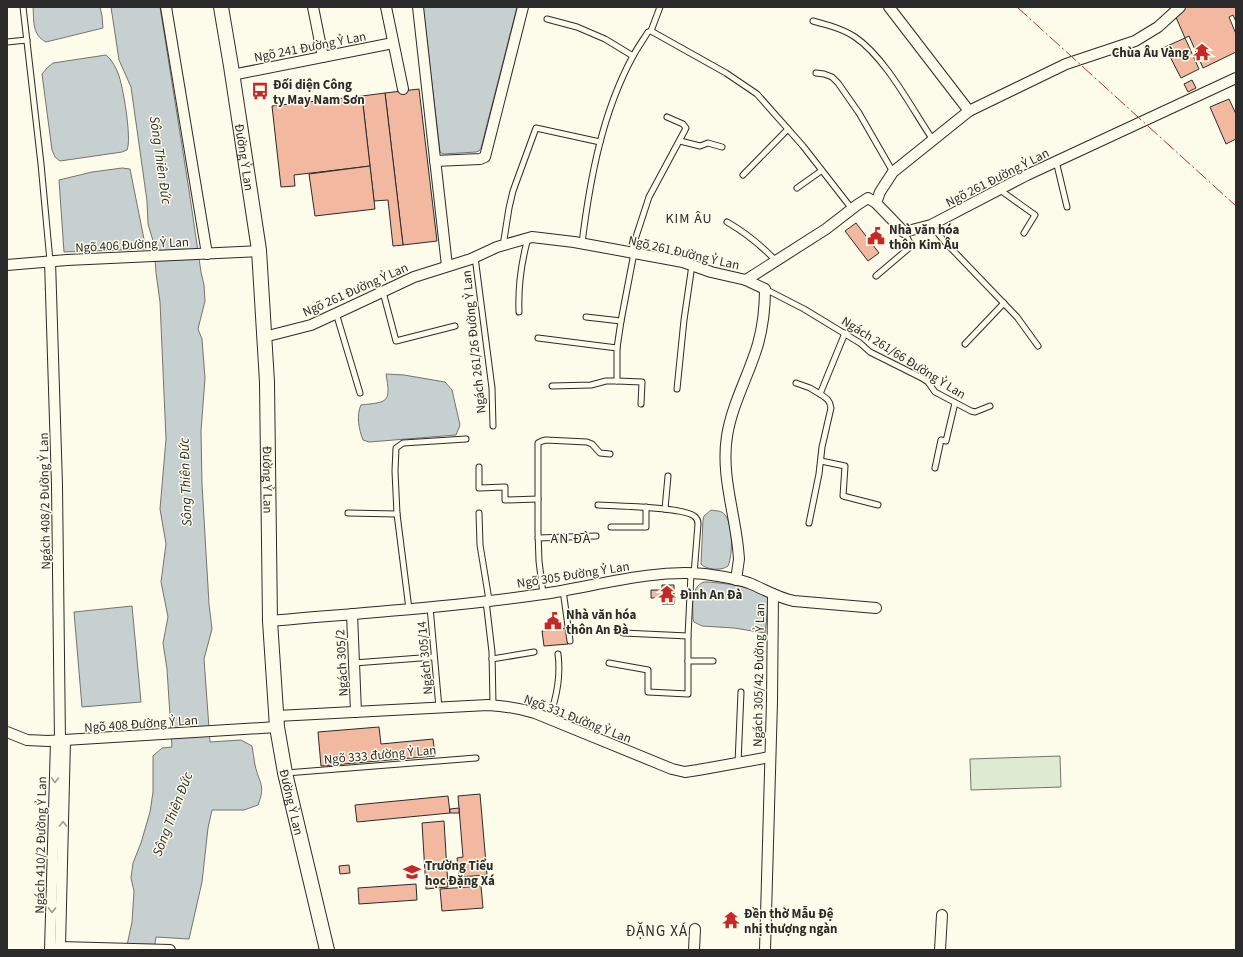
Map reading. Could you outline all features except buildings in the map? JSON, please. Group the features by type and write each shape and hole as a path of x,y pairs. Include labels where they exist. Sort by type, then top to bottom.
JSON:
{"main road":[{"name":"Đường Ỷ Lan","path":"221,7 259,251 267,382 270,621 277,721 285,773 327,950"}],"street":[{"path":"166,7 207,254"},
{"path":"313,7 323,57"},
{"path":"386,7 402,89"},
{"path":"418,7 447,266"},
{"path":"435,161 480,159 485,157 523,7"},
{"path":"889,7 969,111"},
{"path":"904,232 876,203 880,192 893,172 969,111 1066,64 1136,41 1158,27 1180,7"},
{"name":"Ngõ 241 Đường Ỷ Lan","path":"232,75 393,43"},
{"name":"Ngõ 261 Đường Ỷ Lan","path":"904,232 931,225 1056,161 1236,78"},
{"name":"Ngõ 261 Đường Ỷ Lan","path":"264,337 310,325 414,277 532,237 582,243 684,262 711,272 746,280 826,229 868,198 876,203"},
{"name":"Ngõ 406 Đường Ỷ Lan","path":"7,265 50,261 259,251"},
{"name":"Ngách 408/2 Đường Ỷ Lan","path":"50,261 57,485 60,740"},
{"path":"736,580 739,559 725,467 725,446 732,414 760,336 764,317 765,289 746,280"},
{"name":"Ngõ 305 Đường Ỷ Lan","path":"270,621 430,607 543,594 638,577 692,574 717,576 736,580 794,601 876,608"},
{"name":"Ngách 305/42 Đường Ỷ Lan","path":"765,950 772,701 773,594"},
{"name":"Ngách 305/2","path":"352,614 356,712"},
{"name":"Ngõ 331 Đường Ỷ Lan","path":"277,721 356,712 493,705 519,708 549,718 672,769 685,772 770,757"},
{"name":"Ngõ 408 Đường Ỷ Lan","path":"7,732 28,740 60,740 234,730 277,721"},
{"name":"Ngách 410/2 Đường Ỷ Lan","path":"55,949 60,740"},
{"path":"940,950 942,915"},
{"path":"694,950 695,929"},
{"path":"55,949 170,950"}],"lane":[{"path":"23,7 41,164 50,261"},
{"path":"582,243 589,194 605,125 633,56 648,32 651,31 660,7"},
{"path":"547,19 577,27 604,39 633,56"},
{"path":"813,22 840,29 856,38 868,49 887,70 933,140"},
{"path":"651,31 726,73 757,94 803,146 820,171 852,209"},
{"path":"7,42 27,40"},
{"path":"816,73 824,74 838,83 859,113 893,172"},
{"path":"617,381 617,348 632,252 649,197 685,130 685,126 683,124 667,117"},
{"path":"503,246 510,202 536,128 600,142"},
{"path":"743,175 788,129"},
{"path":"680,141 700,146 708,143 722,147"},
{"path":"1056,161 1067,207"},
{"path":"797,188 820,171"},
{"path":"1000,190 1035,215 1024,233"},
{"path":"727,222 746,233 776,261"},
{"path":"931,225 945,242 1017,317 1038,346"},
{"path":"876,276 909,248 910,243 904,232"},
{"path":"519,312 518,294 520,275 528,238"},
{"name":"Ngách 261/26 Đường Ỷ Lan","path":"475,257 492,388 493,426"},
{"path":"677,389 684,320 692,265"},
{"name":"Ngách 261/66 Đường Ỷ Lan","path":"765,289 804,308 860,343 870,352 922,378 928,382 935,392 955,403 975,412 990,406"},
{"path":"383,292 396,341 455,326"},
{"path":"965,344 1004,303"},
{"path":"336,313 360,393"},
{"path":"586,317 621,321"},
{"path":"820,394 845,334"},
{"path":"538,338 617,348"},
{"path":"552,386 591,385 617,381 642,382 641,404"},
{"path":"796,383 810,388 820,394 828,400 831,408 808,523"},
{"path":"935,468 941,440 946,441 955,403"},
{"path":"409,609 397,514 396,448 403,443 466,440"},
{"path":"543,594 538,538 538,443 542,441 587,442 592,444 600,453 610,454"},
{"path":"821,461 845,466 843,496 878,505"},
{"path":"479,467 480,488 504,487 505,500 538,499"},
{"path":"666,509 668,476"},
{"path":"598,505 666,509 689,514 697,520 698,524 692,574 688,636 688,694 648,692 648,670 609,663"},
{"path":"611,527 646,527 646,508"},
{"path":"348,512 397,514"},
{"path":"479,513 480,545 487,600 492,659 493,705"},
{"path":"538,538 596,536"},
{"path":"563,590 570,641"},
{"name":"Ngách 305/14","path":"430,607 439,708"},
{"path":"623,633 688,636"},
{"path":"492,659 534,652"},
{"path":"549,718 558,689 558,654"},
{"path":"354,662 434,657"},
{"path":"688,661 713,661"},
{"path":"738,763 741,692"},
{"name":"Ngõ 333 đường Ỷ Lan","path":"285,773 476,758"}],"green space":[{"path":"1060,756 1061,787 971,790 970,759"}],"water":[{"path":"33,7 100,7 103,28 46,42 38,36 36,32"},
{"name":"Sông Thiên Đức","path":"111,7 160,7 204,285 205,301 198,329 202,339 205,378 201,431 202,484 209,604 212,629 204,659 210,742 241,740 252,746 255,765 262,788 258,805 244,810 212,810 208,828 202,882 189,939 156,937 154,950 126,950 132,922 134,891 131,878 133,863 141,843 150,812 153,792 153,756 162,748 172,747 167,669 163,643 168,617 161,582 166,544 160,509 166,439 160,302 154,244 148,224 147,201 131,87 119,60"},
{"path":"423,7 517,7 479,151 443,154 440,152"},
{"path":"106,55 112,61 120,79 128,124 127,150 60,161 55,157 52,150 42,74 53,63"},
{"path":"122,168 130,169 146,249 64,252 59,180 92,172"},
{"path":"386,374 404,375 445,382 452,390 460,425 456,435 369,442 363,440 360,432 359,409 361,405 382,402 386,399 388,391"},
{"path":"711,510 724,513 730,525 730,561 728,566 722,569 710,569 701,564 703,520 704,516"},
{"path":"704,582 749,588 757,591 769,599 765,633 734,628 702,626 694,622 694,592 700,584"},
{"path":"132,606 141,702 82,707 74,612"}],"power":[{"path":"1017,7 1236,206"}],"place":[{"name":"Chùa Âu Vàng","path":"1202,52"},
{"name":"Đối diện Công ty May Nam Sơn","path":"260,91"},
{"name":"Nhà văn hóa thôn Kim Âu","path":"876,236"},
{"name":"Đình An Đà","path":"667,594"},
{"name":"Nhà văn hóa thôn An Đà","path":"553,621"},
{"name":"Trường Tiểu học Đặng Xá","path":"412,872"},
{"name":"Đền thờ Mẫu Đệ nhị thượng ngàn","path":"731,920"}],"district":[{"name":"KIM ÂU","path":"689,218"},
{"name":"AN ĐÀ","path":"571,538"},
{"name":"ĐẶNG XÁ","path":"657,931"}]}
